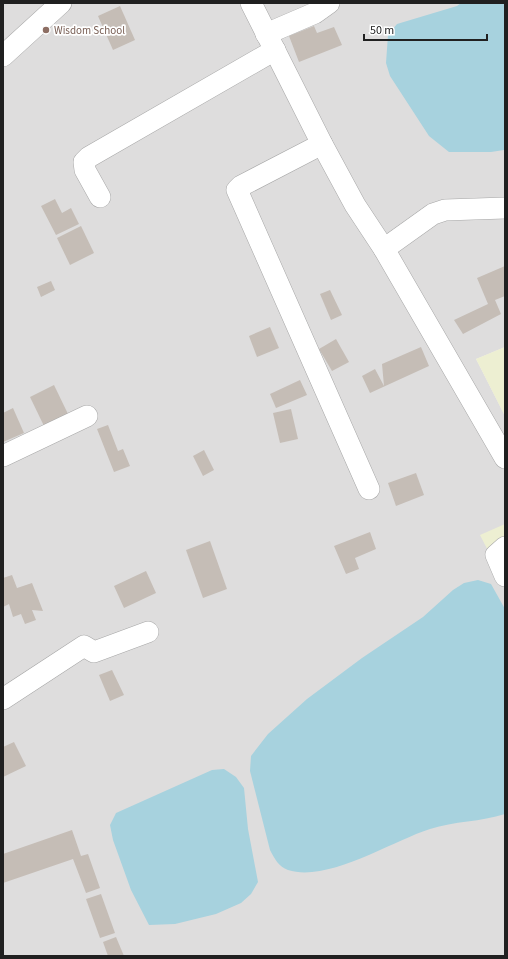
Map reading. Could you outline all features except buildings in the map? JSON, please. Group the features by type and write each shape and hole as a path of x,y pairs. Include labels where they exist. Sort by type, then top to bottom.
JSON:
{"street":[{"path":"3,56 61,3"},
{"path":"251,3 322,144 356,205 384,249 505,458"},
{"path":"100,197 85,170 84,162 89,156 329,3"},
{"path":"322,144 241,186 237,190 241,203 369,489"},
{"path":"384,249 433,214 445,210 505,208"},
{"path":"3,456 87,416"},
{"path":"505,547 496,555 505,576"},
{"path":"3,699 84,646 94,652 148,632"}],"shaded area":[{"path":"3,3 505,3 505,347 476,359 505,416 505,956 3,956"}],"green space":[{"path":"505,347 505,416 476,359"},
{"path":"505,524 505,584 480,535"}],"water":[{"path":"461,3 505,3 504,150 491,152 449,152 429,136 390,76 386,63 388,35 397,24 457,6"},
{"path":"478,580 491,584 505,609 505,814 487,819 439,826 359,859 321,871 304,872 288,870 282,867 270,850 250,771 251,756 268,734 307,699 362,658 423,617 453,590 464,583"},
{"path":"224,769 236,777 244,788 248,829 258,882 251,894 241,903 216,914 175,924 149,925 131,890 113,840 110,825 116,813 212,770"}],"place":[{"name":"Wisdom School","path":"46,30"}]}
